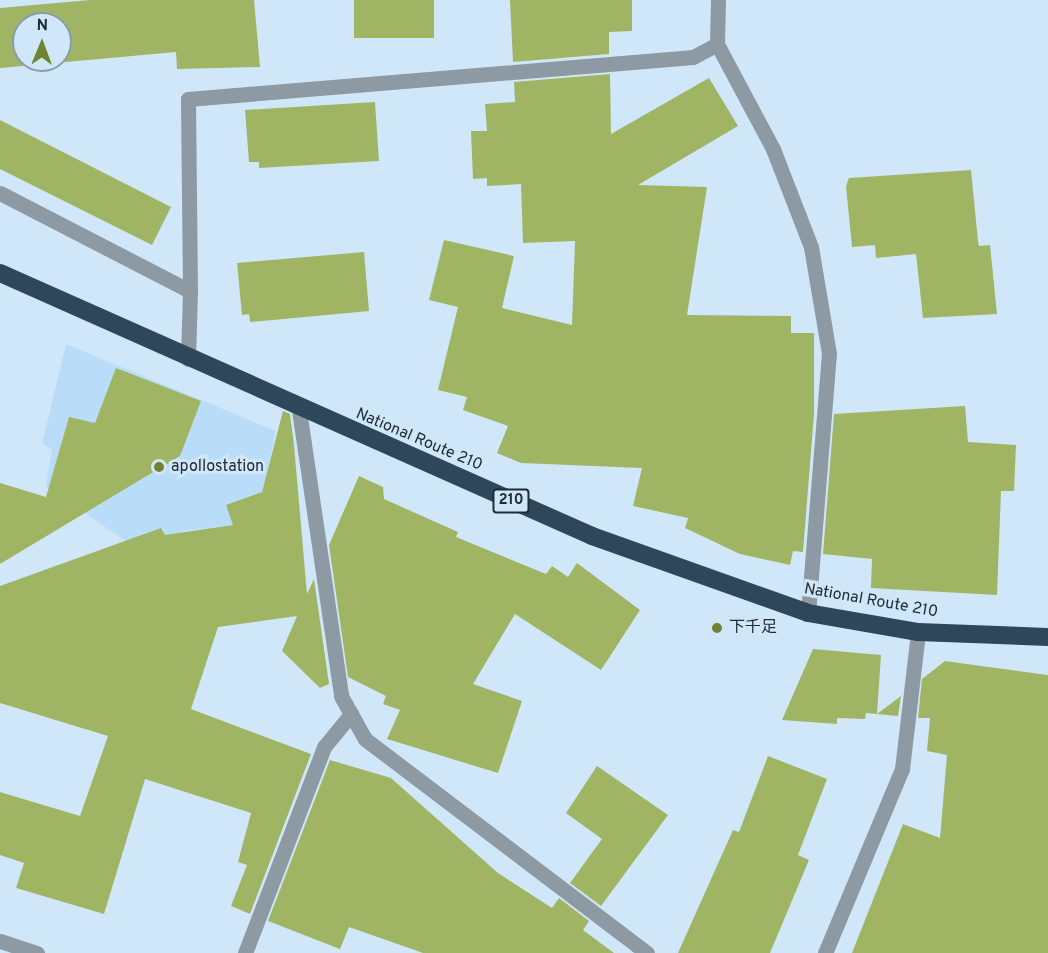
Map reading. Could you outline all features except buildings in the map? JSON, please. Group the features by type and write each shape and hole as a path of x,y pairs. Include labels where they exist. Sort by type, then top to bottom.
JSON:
{"highway":[{"name":"National Route 210","path":"0,273 299,410 592,536 808,613 918,632 1048,637"}],"street":[{"path":"718,0 717,44 773,149 811,247 829,353 808,613"},
{"path":"188,359 190,291 188,99 693,57 717,44"},
{"path":"0,193 190,291"},
{"path":"299,410 340,696 365,739 647,953"},
{"path":"825,953 902,769 918,632"},
{"path":"245,953 324,747 351,714"},
{"path":"0,941 37,953"}],"shaded area":[{"name":"apollostation","path":"66,344 276,431 256,522 183,531 163,567 46,486 52,449 42,443"}],"place":[{"name":"apollostation","path":"159,467"},
{"name":"下千足","path":"717,628"}]}
